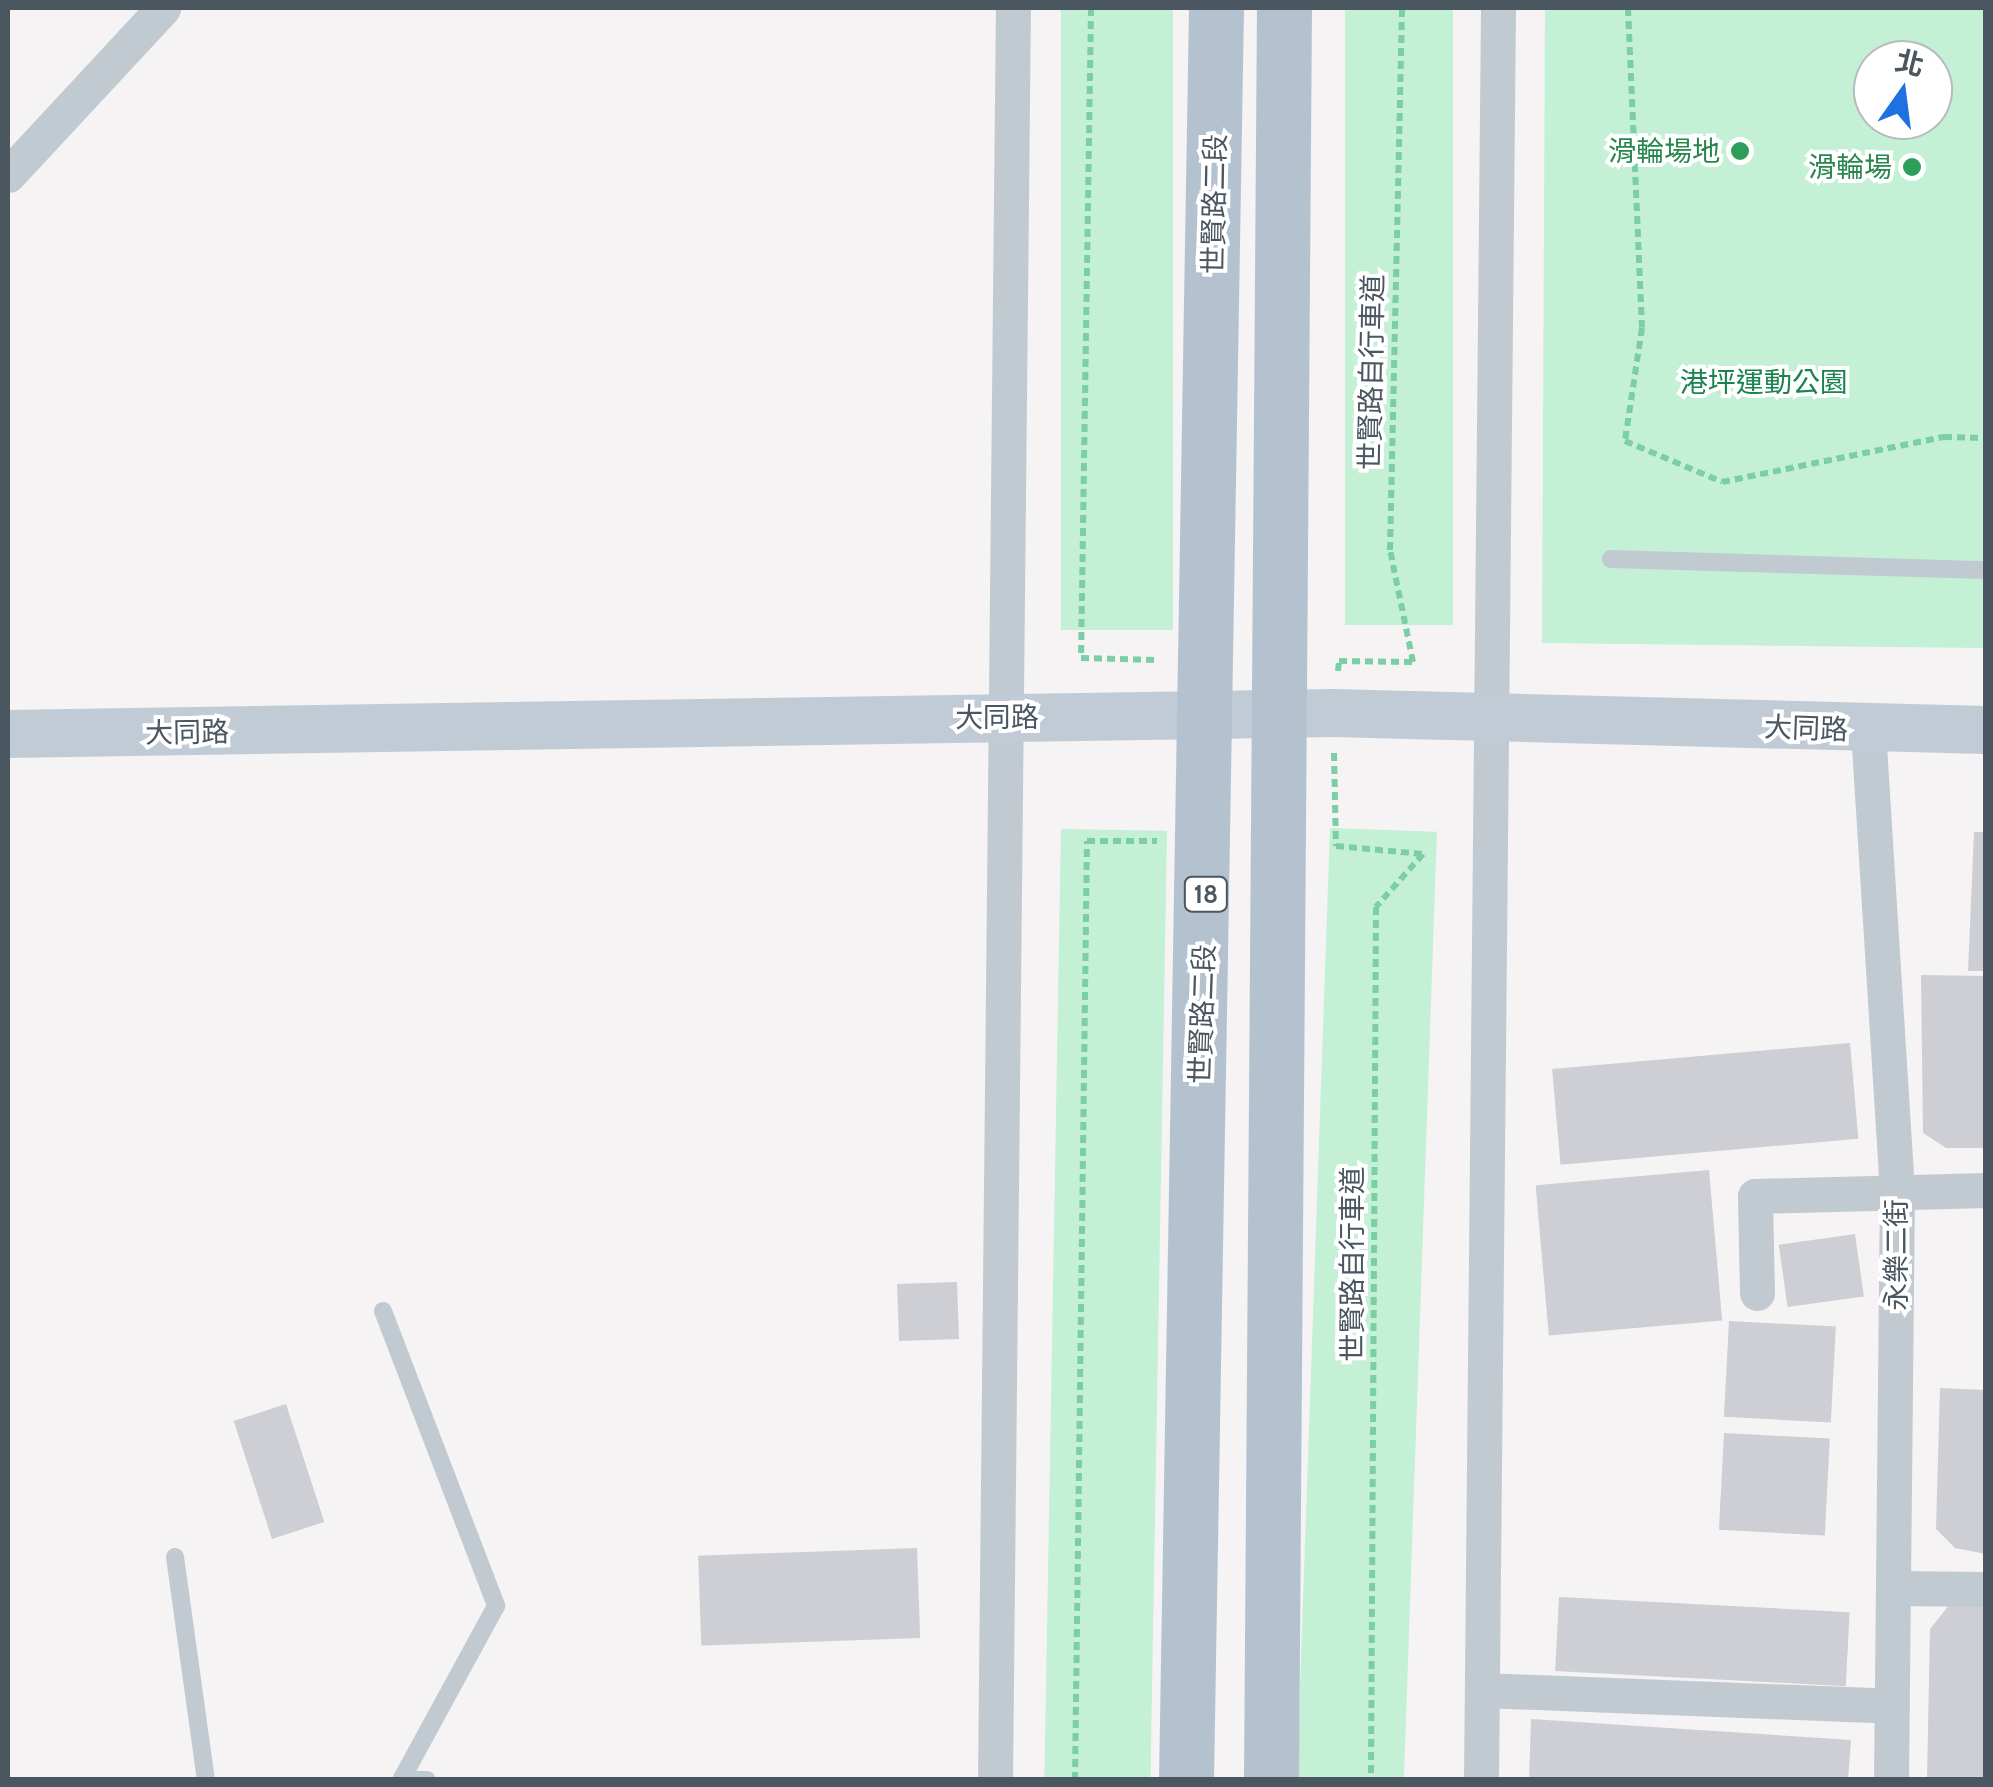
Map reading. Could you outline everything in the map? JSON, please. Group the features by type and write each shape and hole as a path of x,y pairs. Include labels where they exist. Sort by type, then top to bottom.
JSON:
{"main road":[{"name":"世賢路二段","path":"1186,1780 1210,716 1216,8"},
{"path":"1271,1780 1284,8"}],"street":[{"path":"8,175 164,8"},
{"path":"995,1780 1013,8"},
{"path":"1481,1780 1498,8"},
{"name":"大同路","path":"8,734 1281,713 1986,730"},
{"name":"永樂二街","path":"1868,730 1897,1188 1890,1780"},
{"path":"1757,1293 1755,1196 1897,1188 1986,1190"},
{"path":"1894,1588 1986,1589"},
{"path":"1482,1690 1892,1706"}],"lane":[{"path":"1610,559 1986,570"},
{"path":"383,1312 496,1606 401,1780"},
{"path":"175,1556 206,1780"},
{"path":"414,1780 427,1780"}],"path":[{"path":"1091,8 1081,658 1160,660"},
{"name":"世賢路自行車道","path":"1339,661 1413,662 1390,550 1402,8"},
{"path":"1628,8 1642,328 1625,441 1722,482 1944,437 1986,438"},
{"path":"1075,1780 1087,840 1162,841"},
{"name":"世賢路自行車道","path":"1336,846 1423,854 1376,907 1371,1780"}],"green space":[{"path":"1061,8 1173,8 1173,630 1061,630"},
{"path":"1345,8 1453,8 1453,625 1345,625"},
{"name":"港坪運動公園","path":"1545,8 1985,8 1985,648 1542,643"},
{"path":"1330,828 1437,832 1404,1780 1297,1778"},
{"path":"1061,829 1167,831 1150,1780 1044,1779"}],"building":[{"path":"1974,832 1986,832 1986,971 1968,971"},
{"path":"1921,975 1986,976 1986,1148 1946,1148 1923,1133"},
{"path":"1850,1043 1858,1139 1561,1165 1552,1069"},
{"path":"1709,1170 1722,1320 1549,1336 1536,1185"},
{"path":"1855,1234 1864,1296 1788,1307 1779,1245"},
{"path":"957,1282 959,1339 899,1341 897,1284"},
{"path":"1729,1321 1836,1327 1831,1422 1724,1417"},
{"path":"1940,1388 1986,1390 1986,1554 1955,1548 1936,1529"},
{"path":"286,1404 324,1522 272,1539 234,1421"},
{"path":"1724,1433 1830,1439 1825,1535 1719,1530"},
{"path":"917,1548 920,1638 701,1646 698,1556"},
{"path":"1559,1597 1850,1612 1846,1686 1555,1671"},
{"path":"1950,1604 1986,1604 1986,1780 1927,1780 1930,1629"},
{"path":"1531,1719 1851,1740 1848,1780 1529,1780"}],"place":[{"name":"滑輪場地","path":"1740,151"},
{"name":"滑輪場","path":"1912,167"}]}
